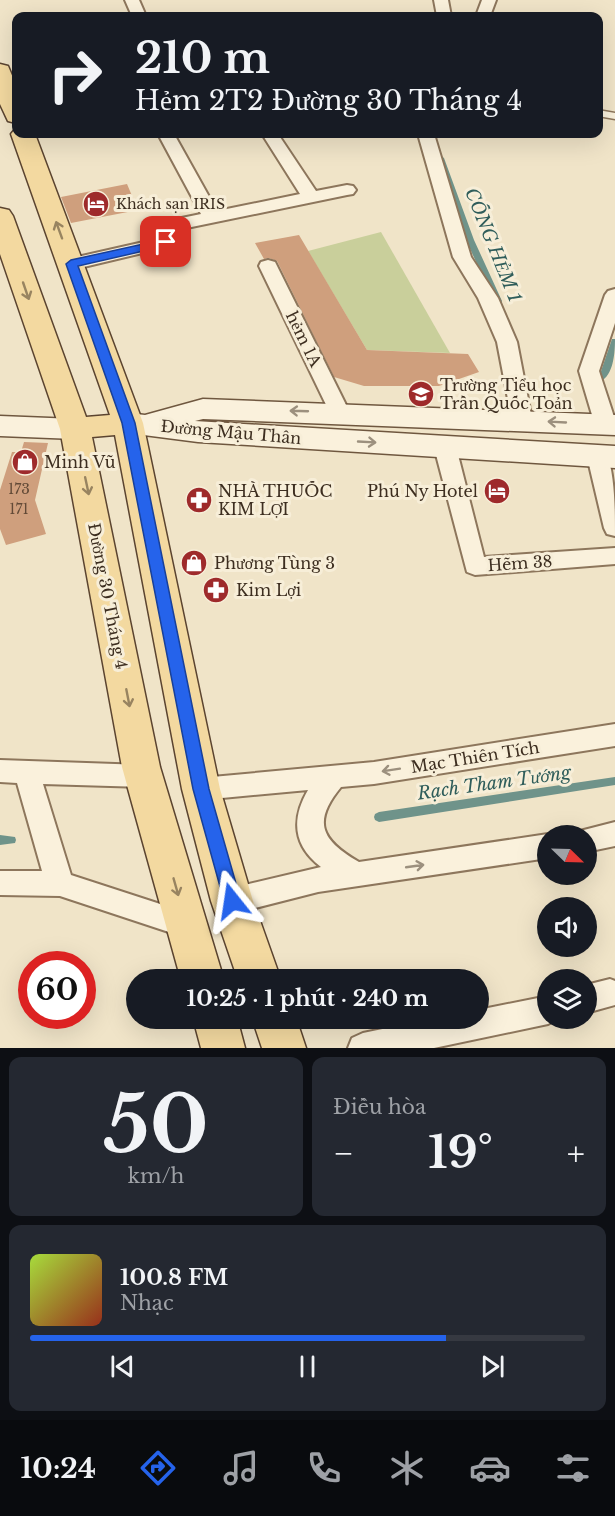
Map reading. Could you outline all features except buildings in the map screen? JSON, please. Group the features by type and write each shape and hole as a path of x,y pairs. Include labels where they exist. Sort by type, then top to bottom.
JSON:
{"main road":[{"path":"0,71 12,105"},
{"path":"24,138 71,264 135,424 201,789 232,901 256,969"},
{"name":"Đường 30 Tháng 4","path":"0,216 75,429 144,777 200,969"},
{"name":"Đường Mậu Thân","path":"135,424 203,408 340,413 410,430 445,447 606,456"},
{"name":"Đường Mậu Thân","path":"135,424 198,432 410,430 522,420 611,425"},
{"path":"0,426 75,429 135,424"},
{"path":"218,1029 223,1048"},
{"path":"278,1029 284,1048"}],"street":[{"path":"168,138 213,217"},
{"path":"273,138 311,197"},
{"path":"427,138 462,257 489,298 507,342 522,420"},
{"path":"71,264 166,242 168,226 347,190"},
{"name":"hẻm 1A","path":"268,266 340,413"},
{"path":"611,425 589,371 615,295"},
{"name":"Hẽm 38","path":"445,447 475,566 615,556"},
{"path":"606,456 615,528"},
{"name":"Mạc Thiên Tích","path":"201,789 334,777 615,735"},
{"path":"0,771 144,777"},
{"path":"27,773 60,884"},
{"path":"334,777 319,792 309,811 309,835 319,850 334,863 357,874"},
{"path":"597,838 615,834"},
{"path":"232,901 318,880 537,848"},
{"path":"0,884 60,884 187,925"},
{"path":"363,1048 537,1012"}],"green space":[{"path":"381,232 450,353 367,350 308,251"}],"waterway":[{"name":"CỐNG HẺM 1","path":"441,158 470,240 498,301"},
{"path":"603,377 615,341"},
{"name":"Rạch Tham Tướng","path":"379,817 615,781"},
{"name":"Rạch Tham Tướng","path":"0,840 11,840"}],"place":[{"name":"Khách sạn IRIS","path":"96,204"},
{"name":"Trường Tiểu học Trần Quốc Toản","path":"421,394"},
{"name":"Minh Vũ","path":"25,462"},
{"name":"Phú Ny Hotel","path":"497,491"},
{"name":"NHÀ THUỐC KIM LỢI","path":"199,500"},
{"name":"Phương Tùng 3","path":"194,563"},
{"name":"Kim Lợi","path":"216,590"}],"route":[{"path":"166,242 71,264 128,423 201,789 232,901"}]}
